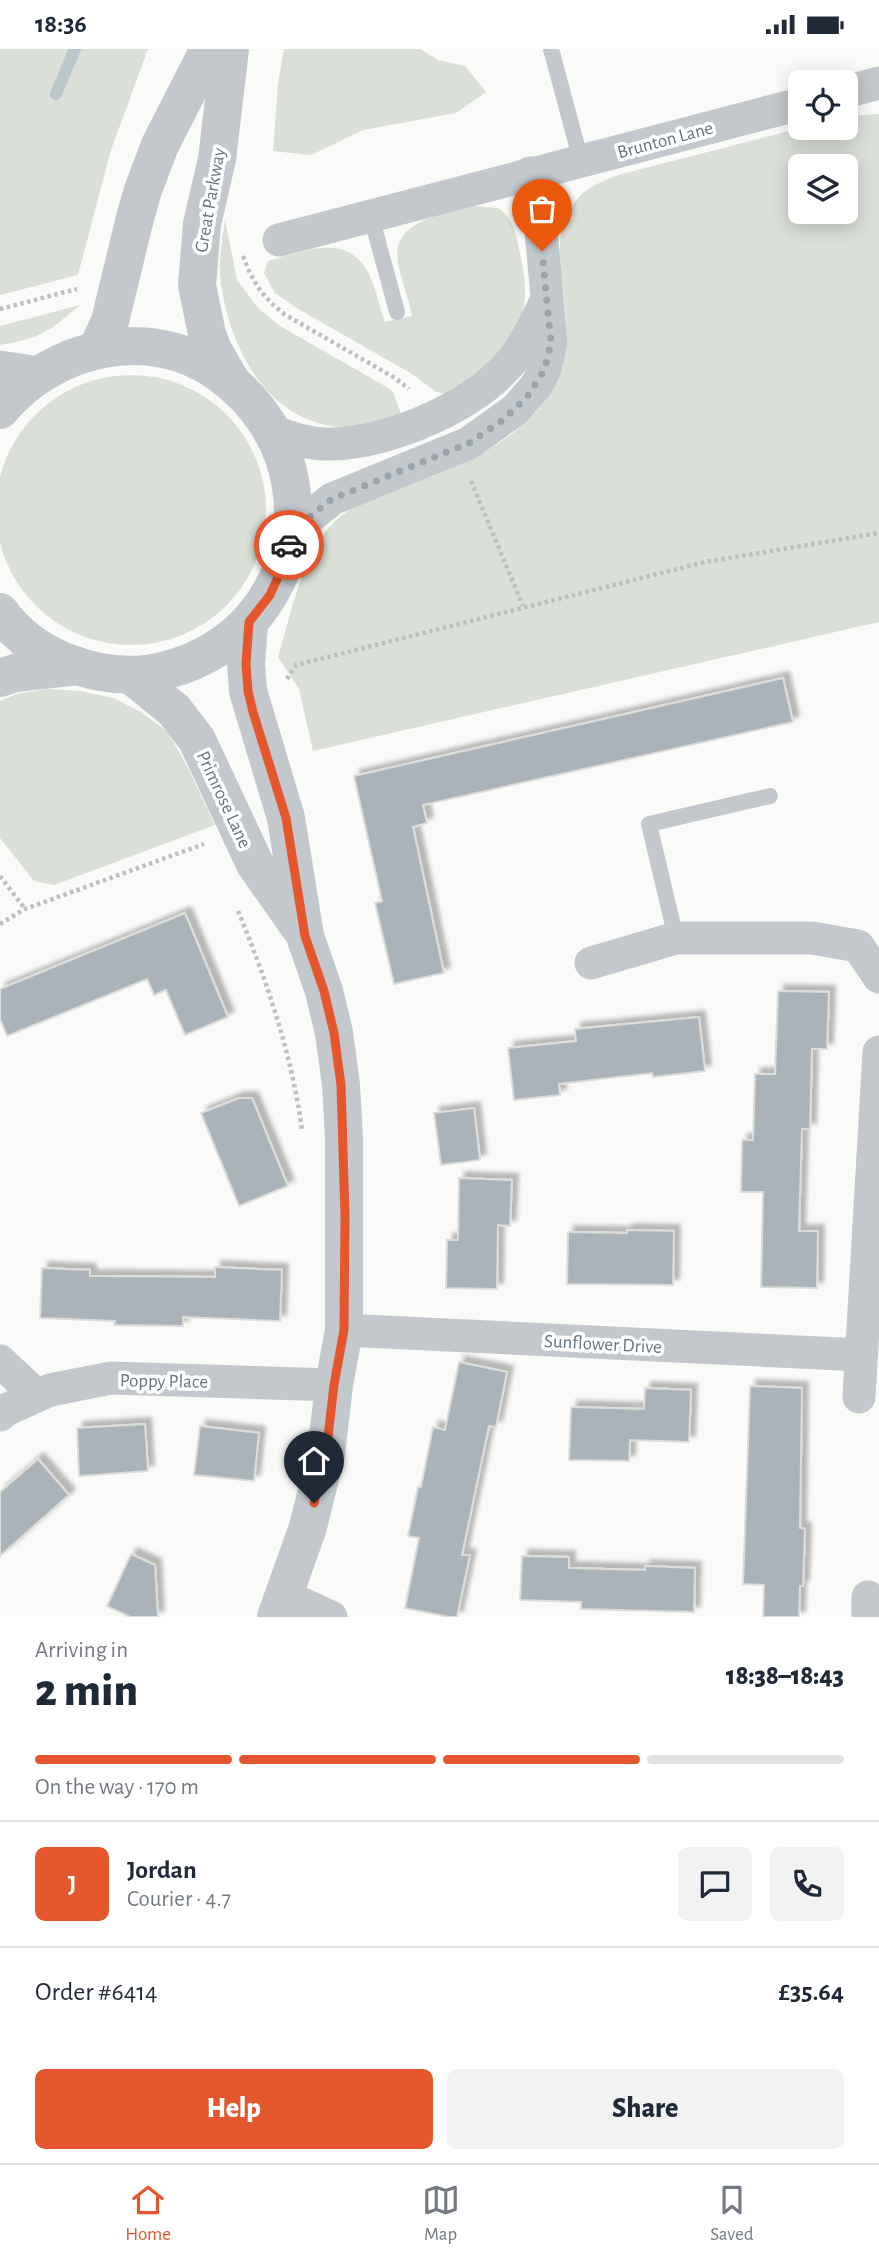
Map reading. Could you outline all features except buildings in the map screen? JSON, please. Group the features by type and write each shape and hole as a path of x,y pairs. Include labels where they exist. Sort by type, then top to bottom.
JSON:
{"street":[{"path":"97,350 110,321 143,190 160,145 209,49"},
{"name":"Great Parkway","path":"230,49 217,159 202,224 197,285 200,309 210,342 233,386"},
{"path":"858,89 879,83"},
{"name":"Brunton Lane","path":"279,240 788,107"},
{"path":"292,531 332,499 458,449 491,429 515,410 536,386 546,364 551,343 541,230 530,173"},
{"path":"274,432 306,442 348,443 390,433 444,411 485,387 501,373 525,342 546,301"},
{"name":"Great Parkway","path":"0,410 14,393 40,373 67,358 122,347 148,347 173,352 219,373 249,400 274,432 291,480 293,506 292,531 284,564 270,595 249,622 224,645 194,661 163,672 131,675 105,673 50,655 26,638 0,612"},
{"path":"0,367 40,373"},
{"name":"Primrose Lane","path":"249,622 246,664 248,691 286,818 305,936 324,991 334,1033 341,1085 345,1203 344,1330 326,1454 308,1527 280,1606"},
{"name":"Great Parkway","path":"0,678 15,673 78,666"},
{"name":"Primrose Lane","path":"131,675 174,710 197,740 255,864 305,936"},
{"path":"591,963 676,938 811,938 858,946 879,977"},
{"path":"859,1397 879,1052"},
{"name":"Sunflower Drive","path":"344,1330 861,1355"},
{"path":"0,1361 37,1396"},
{"name":"Poppy Place","path":"0,1415 6,1409 50,1390 111,1378 334,1385"},
{"path":"280,1606 331,1617"}],"lane":[{"path":"551,49 581,161"},
{"path":"372,216 397,311"},
{"path":"676,938 649,824 770,796"}],"path":[{"path":"242,251 255,283 284,314 405,384 411,391"},
{"path":"468,474 523,607"},
{"path":"282,688 296,665 705,562 879,533"},
{"path":"0,924 26,909 209,842"},
{"path":"0,876 26,909"},
{"path":"234,901 286,1048 302,1141"}],"shaded area":[{"path":"0,49 148,49 111,150 78,275 0,295"},
{"path":"284,49 420,49 438,60 465,66 486,92 456,113 363,130 311,155 273,151 278,84"},
{"path":"879,114 879,622 313,751 299,689 278,657 298,588 312,554 331,525 345,513 476,456 513,433 544,402 558,376 565,347 566,327 560,258 563,225 570,209 581,195 618,175 788,131 788,140 858,140 858,115"},
{"path":"472,206 498,208 514,228 524,281 524,303 520,321 501,352 448,394 436,392 412,374 295,307 275,293 264,273 268,261 306,250 344,250 355,256 368,271 385,322 412,316 398,263 398,249 402,237 410,228 421,222"},
{"path":"225,220 237,280 259,309 280,326 392,390 402,416 363,426 339,427 314,422 291,411 272,396 243,356 226,308 220,268"},
{"path":"80,305 44,333 0,345 0,326"},
{"path":"118,376 144,376 183,385 227,414 256,458 265,497 265,523 256,562 227,606 183,635 144,644 118,644 92,639 67,629 45,614 35,606 12,574 -1,536 -1,484 2,471 12,446 27,424 35,414 67,391 92,381"},
{"path":"48,689 80,691 113,698 141,712 168,732 215,825 54,885 34,881 0,838 0,701 17,694"}],"waterway":[{"path":"56,94 75,49"}],"way so far":[{"path":"289,545 292,531 332,499 458,449 503,420 527,397 544,371 551,343 542,251"}],"route":[{"path":"289,545 270,595 249,622 246,664 253,712 286,818 305,936 324,991 334,1033 341,1085 345,1216 344,1330 326,1454 314,1503"}]}
